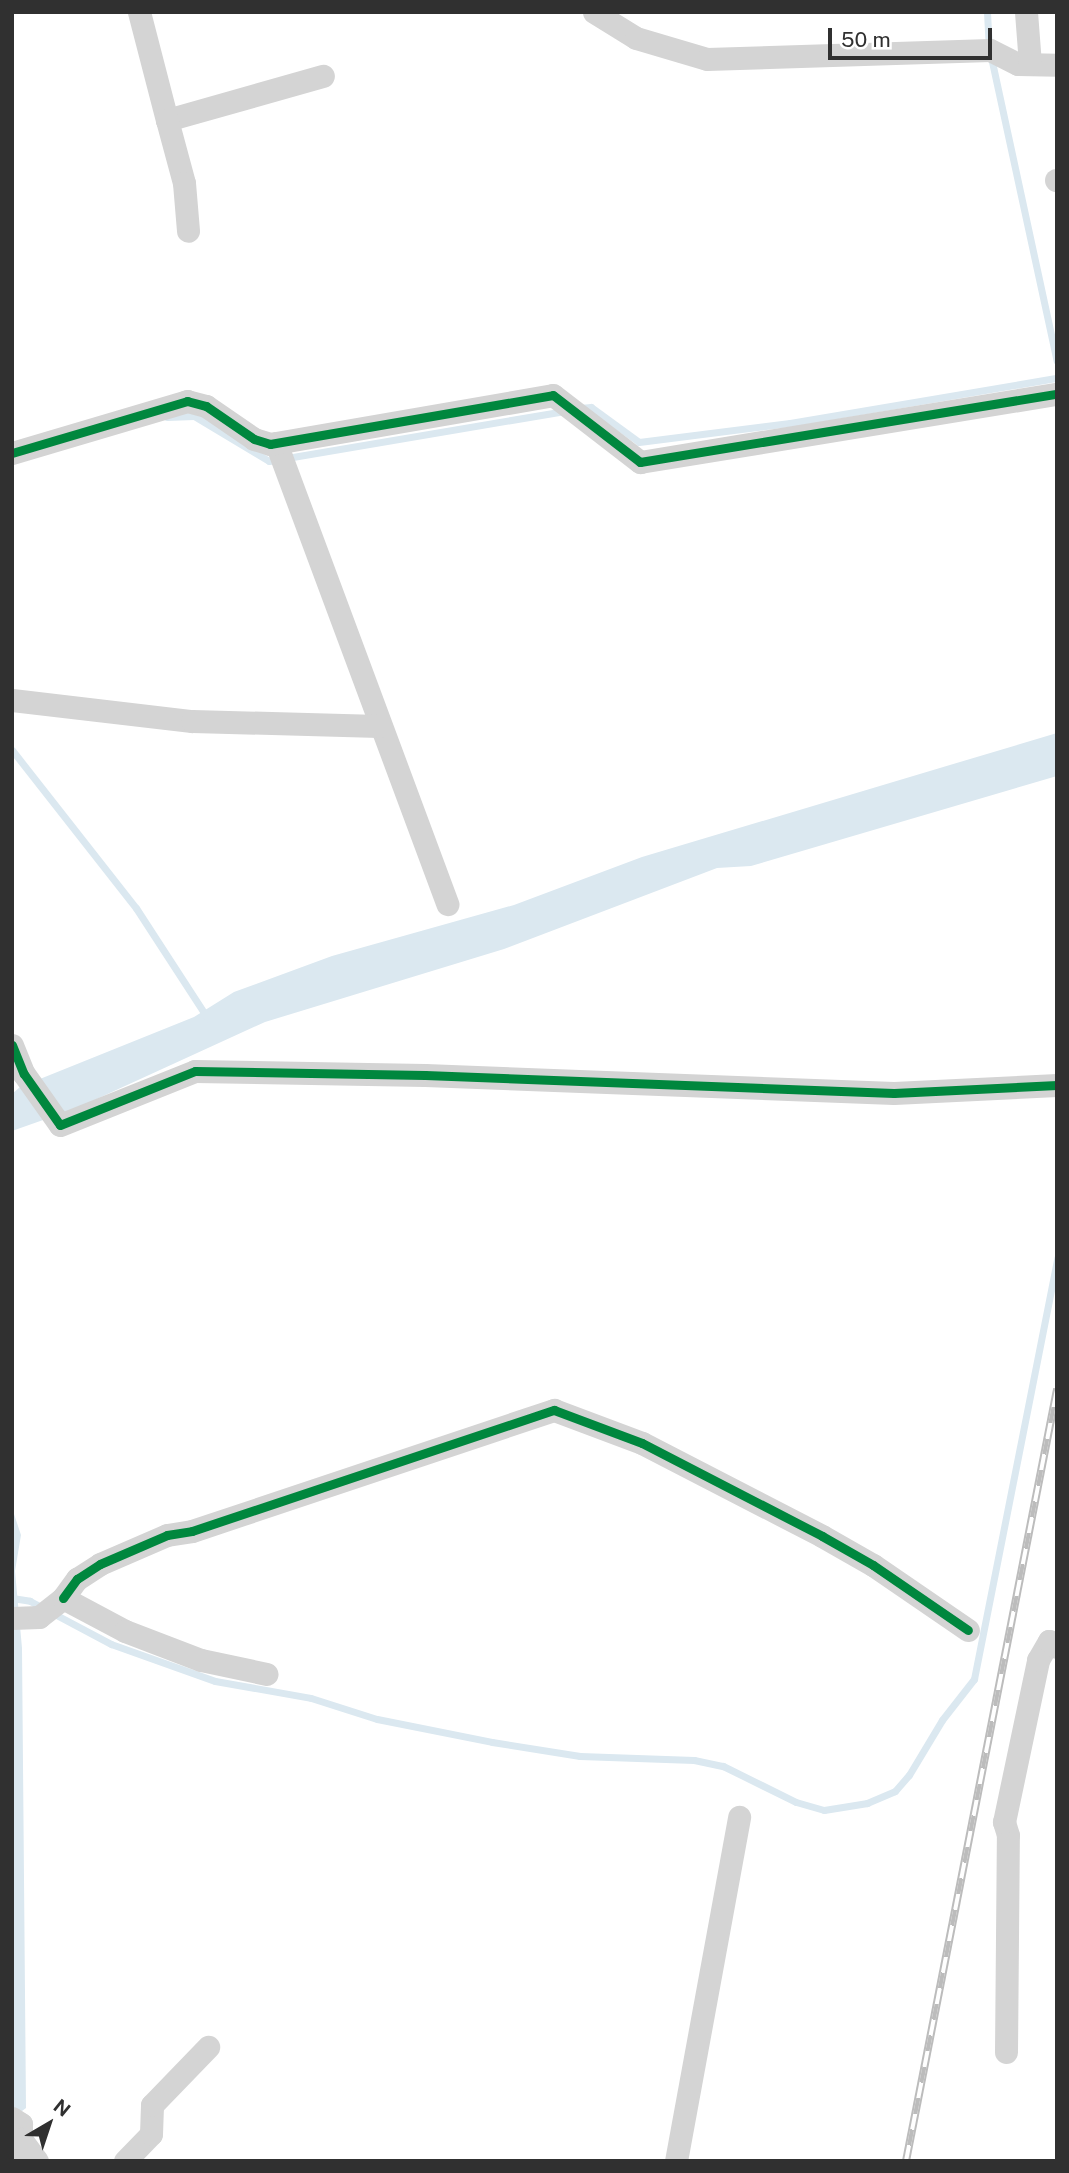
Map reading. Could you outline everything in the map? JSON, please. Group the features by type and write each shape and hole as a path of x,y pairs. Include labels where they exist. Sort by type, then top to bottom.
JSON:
{"street":[{"path":"139,12 184,183 188,231"},
{"path":"594,12 636,38 707,59 989,50 1030,64 1057,65"},
{"path":"1026,12 1030,64"},
{"path":"167,120 323,76"},
{"path":"279,453 553,395 640,462 1057,394"},
{"path":"12,453 187,401 206,407 279,453 447,904"},
{"path":"12,700 192,721 379,726"},
{"path":"12,1045 29,1082 60,1125 195,1071 425,1075 894,1093 1057,1085"},
{"path":"14,1618 52,1605 77,1579 100,1564 167,1535 192,1531 555,1410 642,1443 822,1536 873,1565 968,1630"},
{"path":"52,1605 201,1660 267,1674"},
{"path":"1006,2052 1008,1835 1004,1822 1038,1660 1049,1641 1057,1647"},
{"path":"676,2161 739,1817"},
{"path":"125,2161 151,2134 152,2105 208,2047"},
{"path":"15,2132 37,2161"}],"shaded area":[{"path":"1057,733 1057,776 751,866 717,868 504,949 265,1022 77,1108 12,1131 12,1094 20,1087 194,1017 234,992 332,956 514,905 642,857"},
{"path":"12,1508 21,1535 15,1571 22,1648 26,2108 22,2111 13,2109"}],"waterway":[{"path":"987,12 989,46"},
{"path":"991,57 1057,361"},
{"path":"580,408 591,407 639,442 790,423 1057,378"},
{"path":"167,417 194,416 269,461 565,411"},
{"path":"12,750 136,908 208,1019"},
{"path":"12,1598 30,1601 111,1644 215,1681 311,1698 377,1719 492,1742 580,1756 694,1760 723,1766 796,1802 824,1810 867,1803 895,1791 909,1775 942,1720 974,1679 1057,1258"}],"railway":[{"path":"906,2161 1057,1389"}],"cycle path":[{"path":"12,453 187,401 206,406 254,439 270,444 553,395 640,462 1057,394"},
{"path":"12,1045 24,1074 60,1125 195,1071 425,1075 894,1093 1057,1085"},
{"path":"63,1598 77,1579 100,1564 167,1535 192,1531 554,1410 642,1443 822,1536 873,1565 968,1630"}]}
